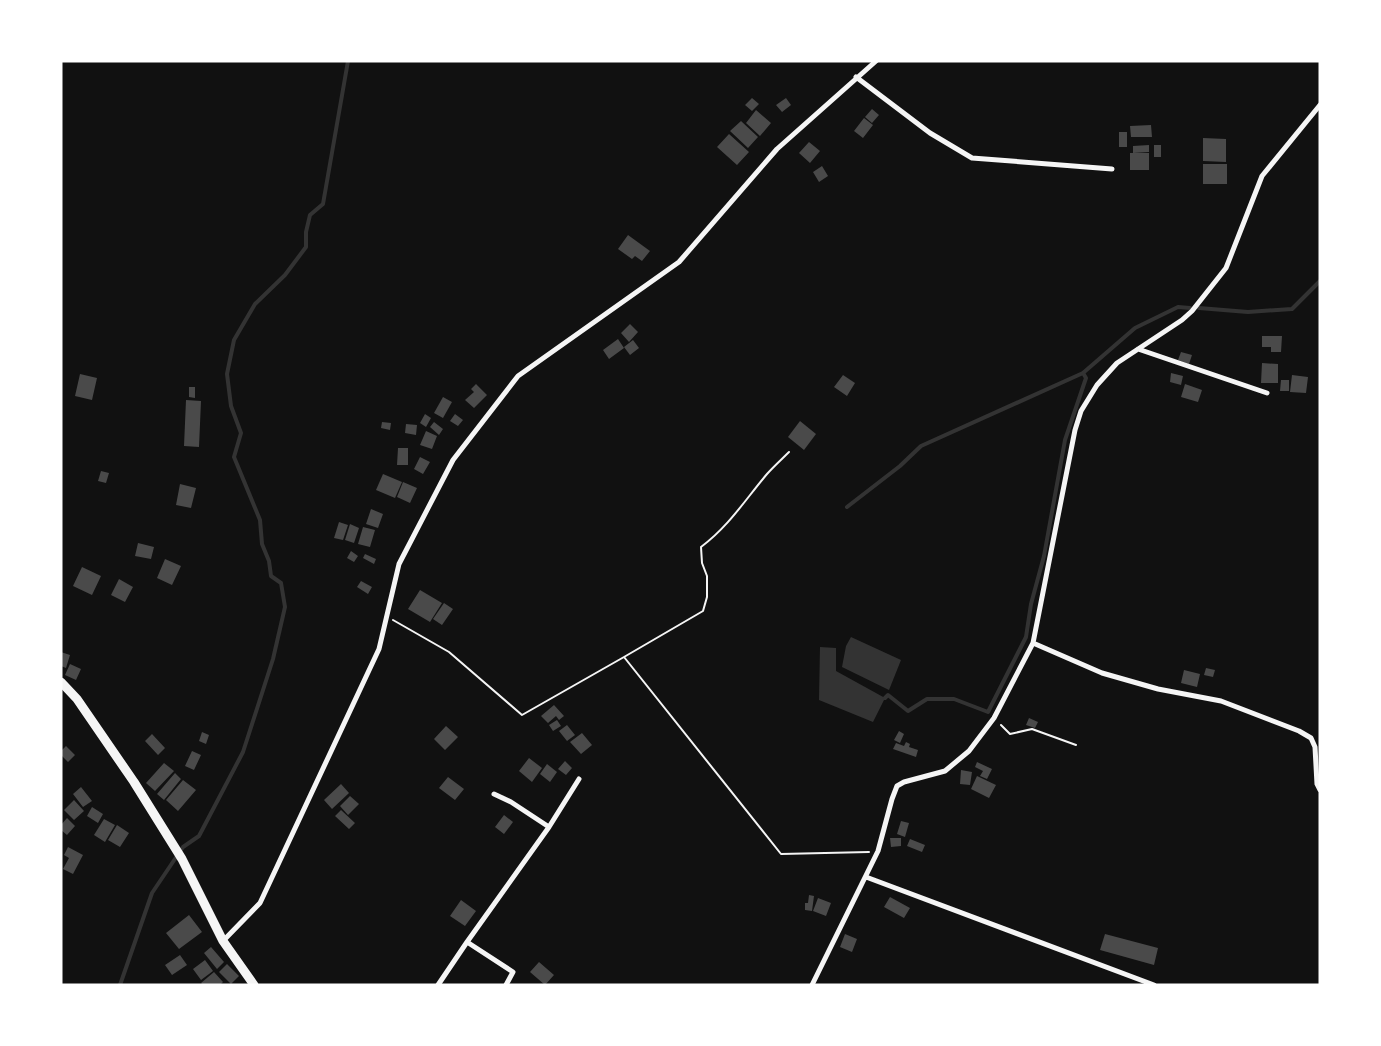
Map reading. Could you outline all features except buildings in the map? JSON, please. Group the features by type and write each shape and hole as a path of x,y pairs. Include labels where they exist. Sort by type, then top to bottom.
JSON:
{"street":[{"path":"223,942 260,903 380,649 400,564 454,460 518,376 679,262 776,149 876,61"},
{"path":"856,78 930,133 972,158 1112,169"},
{"path":"812,985 878,851 897,786 904,782 944,771 969,751 994,718 1033,643 1075,430 1081,411 1097,385 1118,363 1182,320 1192,311 1226,268 1262,176 1320,105"},
{"path":"1138,349 1267,393"},
{"path":"1033,643 1102,673 1158,689 1221,700 1299,731 1311,738 1315,747 1317,784 1320,790"},
{"path":"61,682 77,699 134,782 182,859 223,942 254,985"},
{"path":"438,985 549,827 579,778"},
{"path":"494,794 511,802 549,827"},
{"path":"866,877 1154,985"},
{"path":"467,942 513,972 506,985"}],"path":[{"path":"387,617 449,652 522,715 703,611 707,597 707,576 702,564 701,547 712,539 736,515 767,475 789,452"},
{"path":"624,657 781,854 878,851"},
{"path":"994,718 1010,734 1032,728 1076,745"}],"shaded area":[{"path":"851,637 901,660 889,690 842,667 846,646"},
{"path":"820,647 836,648 836,671 885,698 873,722 819,700"}],"waterway":[{"path":"120,985 152,893 183,847 199,836 243,752 273,659 285,607 281,583 271,576 269,561 262,544 260,520 234,457 241,433 231,406 227,374 234,340 255,304 285,275 306,247 306,232 310,215 323,204 348,61"},
{"path":"1199,308 1248,312 1292,309 1320,281"},
{"path":"847,507 900,466 921,446 1083,373 1135,328 1178,307 1190,308"},
{"path":"885,698 888,695 908,711 927,699 954,699 988,712 1026,637 1031,604 1044,556 1065,440 1086,378 1083,373"}]}
